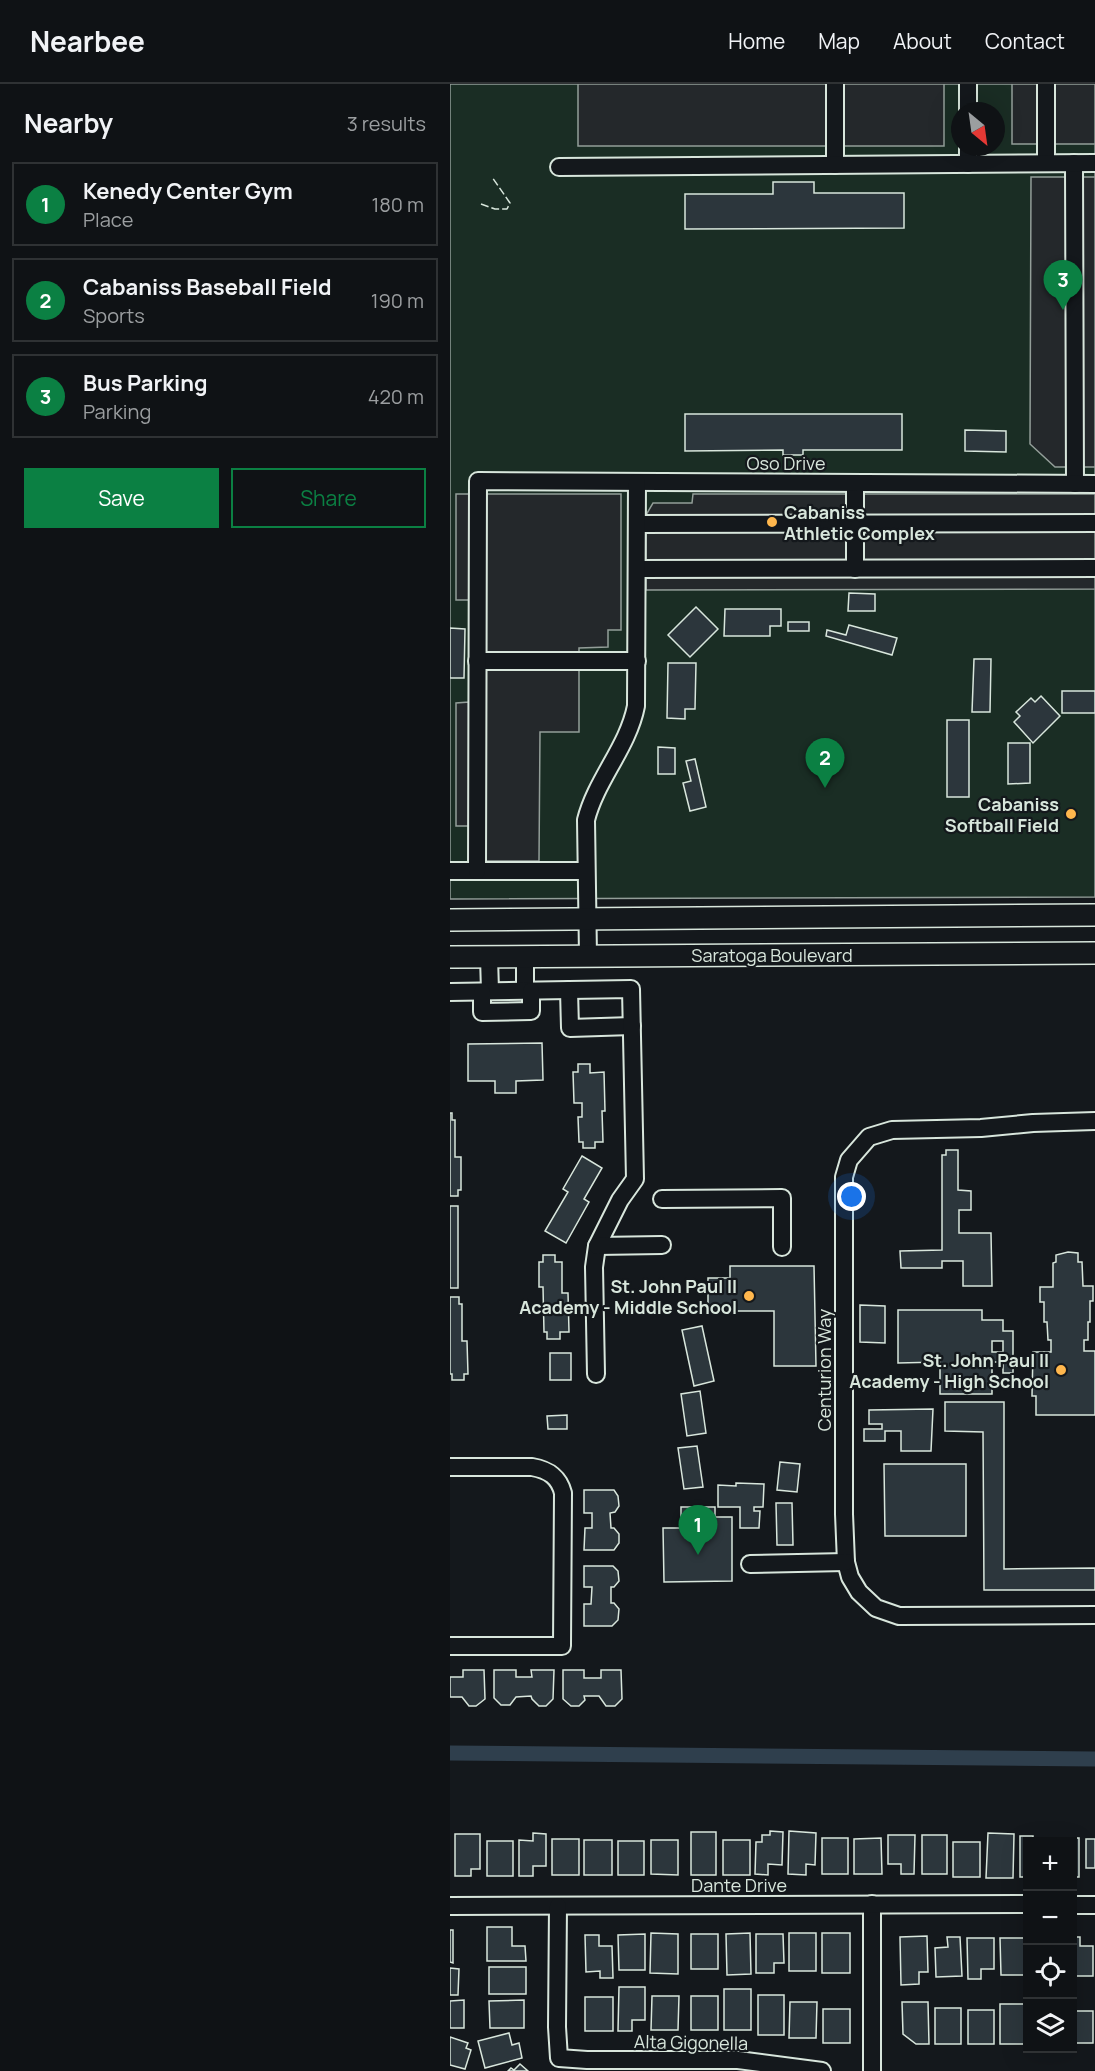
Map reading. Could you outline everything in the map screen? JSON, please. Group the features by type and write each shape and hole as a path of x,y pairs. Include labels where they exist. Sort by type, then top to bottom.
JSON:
{"main road":[{"name":"Saratoga Boulevard","path":"450,920 1095,915"},
{"name":"Saratoga Boulevard","path":"450,957 1095,953"}],"street":[{"path":"835,84 835,165"},
{"path":"968,84 968,102"},
{"path":"1046,84 1046,163"},
{"path":"559,168 835,165 955,156"},
{"path":"978,156 1046,163 1095,163"},
{"path":"1074,163 1075,484"},
{"name":"Oso Drive","path":"477,661 478,482 1095,484"},
{"path":"588,956 585,827 588,812 635,714 637,482"},
{"path":"855,483 855,568"},
{"path":"637,524 1095,523"},
{"path":"637,569 1095,568"},
{"path":"477,871 477,661 637,661"},
{"path":"450,871 586,871"},
{"path":"489,957 482,1012 531,1011 525,957"},
{"path":"528,990 631,989 634,1179 610,1217 597,1246 594,1267 596,1374"},
{"path":"569,990 570,1028 632,1026"},
{"path":"450,992 486,992"},
{"name":"Centurion Way","path":"1095,1121 1033,1123 981,1128 892,1130 869,1137 849,1160 844,1177 844,1503 846,1562 850,1577 859,1592 876,1608 899,1616 1095,1615"},
{"path":"663,1200 782,1198 782,1247"},
{"path":"597,1246 662,1245"},
{"path":"450,1467 544,1469 561,1484 563,1505 562,1646 450,1646"},
{"path":"750,1564 846,1562"},
{"path":"872,1904 873,2071"},
{"name":"Dante Drive","path":"450,1906 1023,1904"},
{"path":"1077,1905 1095,1905"},
{"name":"Alta Gigonella","path":"558,1906 557,2028 559,2058 738,2060 822,2071"}],"green space":[{"name":"Cabaniss Athletic Complex","path":"450,84 1095,84 1095,897 450,899"}],"shaded area":[{"path":"578,84 944,84 944,146 578,146"},
{"path":"1012,84 1095,84 1095,144 1012,144"},
{"path":"1031,177 1095,177 1095,467 1055,467 1030,444"},
{"path":"456,494 621,494 621,630 608,630 608,647 579,648 579,732 540,732 539,861 469,861 469,826 456,826 456,703 469,702 469,600 456,600"},
{"path":"693,494 1095,494 1095,589 646,590 646,515 653,503 692,503"}],"building":[{"path":"773,182 814,182 814,193 904,193 904,228 685,229 685,194 773,194"},
{"path":"685,414 902,414 902,450 803,450 803,455 783,455 783,450 685,451"},
{"path":"965,430 1006,431 1006,452 965,451"},
{"path":"849,593 875,594 875,611 848,611"},
{"path":"696,607 718,629 690,657 668,635"},
{"path":"725,609 781,609 781,626 770,626 770,636 724,636"},
{"path":"788,622 809,622 809,631 788,631"},
{"path":"849,625 897,638 892,655 826,636 827,630 846,635"},
{"path":"450,628 465,629 464,678 450,678"},
{"path":"974,659 991,659 990,712 972,712"},
{"path":"668,663 696,663 695,709 685,709 685,719 667,718"},
{"path":"1062,691 1095,691 1095,713 1062,713"},
{"path":"1041,696 1060,716 1033,743 1014,722 1020,716 1016,712 1031,698 1035,702"},
{"path":"947,720 969,720 969,797 947,797"},
{"path":"1008,743 1030,743 1030,783 1008,784"},
{"path":"658,747 675,748 675,774 658,774"},
{"path":"695,759 706,807 690,811 683,783 691,781 686,761"},
{"path":"542,1043 543,1080 516,1081 516,1093 495,1093 495,1081 468,1081 468,1044"},
{"path":"578,1064 590,1064 590,1073 604,1072 603,1142 595,1142 595,1148 583,1148 583,1142 579,1142 578,1117 582,1117 582,1103 574,1103 573,1072 578,1072"},
{"path":"450,1113 452,1113 452,1120 455,1120 455,1157 461,1157 461,1190 458,1190 458,1196 450,1196"},
{"path":"946,1150 958,1150 958,1190 971,1191 971,1210 959,1210 959,1233 991,1233 992,1286 963,1286 963,1261 942,1261 942,1268 901,1268 900,1251 942,1250 942,1155 946,1155"},
{"path":"582,1156 602,1168 584,1199 589,1202 566,1243 545,1231 568,1192 563,1189"},
{"path":"450,1206 458,1206 458,1288 450,1288"},
{"path":"1068,1252 1078,1253 1078,1262 1082,1262 1083,1286 1093,1286 1088,1340 1084,1340 1084,1351 1095,1351 1095,1415 1036,1415 1036,1396 1032,1396 1033,1352 1051,1352 1047,1322 1044,1322 1044,1302 1040,1302 1040,1287 1053,1287 1053,1263 1056,1262 1056,1255"},
{"path":"543,1255 555,1255 555,1262 562,1262 562,1293 568,1293 569,1332 560,1332 560,1339 547,1339 547,1332 544,1332 543,1287 539,1287 539,1262 543,1262"},
{"path":"730,1266 814,1266 816,1366 774,1366 774,1311 708,1311 708,1278 730,1278"},
{"path":"450,1297 459,1297 459,1304 462,1304 462,1341 467,1341 468,1374 464,1374 464,1380 452,1380 452,1374 450,1374"},
{"path":"860,1305 885,1306 885,1343 860,1342"},
{"path":"898,1310 982,1310 982,1320 1003,1320 1003,1331 1013,1331 1013,1373 1003,1373 1003,1362 992,1362 992,1394 940,1394 940,1362 898,1363","holes":["992,1341 1003,1341 1003,1352 992,1352"]},
{"path":"702,1326 714,1381 694,1386 682,1330"},
{"path":"550,1353 571,1353 571,1380 550,1380"},
{"path":"700,1391 706,1433 687,1436 681,1394"},
{"path":"945,1402 1004,1402 1004,1569 1095,1568 1095,1590 984,1590 983,1432 945,1431"},
{"path":"933,1409 931,1451 901,1451 901,1431 885,1431 885,1441 864,1441 864,1429 882,1429 882,1424 869,1424 869,1410"},
{"path":"567,1415 567,1429 548,1429 547,1416"},
{"path":"697,1446 703,1487 684,1489 678,1448"},
{"path":"780,1462 800,1464 797,1492 777,1490"},
{"path":"884,1464 966,1464 966,1536 885,1536"},
{"path":"736,1483 764,1484 763,1507 754,1507 754,1511 760,1511 759,1528 740,1528 740,1507 718,1507 718,1485 736,1486"},
{"path":"584,1490 614,1490 618,1496 619,1506 615,1512 610,1513 611,1528 619,1534 619,1543 614,1550 584,1550 585,1528 592,1528 592,1513 584,1513"},
{"path":"776,1503 792,1503 793,1545 777,1545"},
{"path":"681,1507 715,1507 715,1517 732,1517 732,1581 664,1582 663,1528 681,1528"},
{"path":"584,1566 613,1566 618,1571 619,1581 611,1587 611,1603 619,1609 618,1620 612,1626 584,1626 584,1604 591,1604 592,1587 584,1587"},
{"path":"463,1670 484,1670 485,1699 476,1706 469,1706 462,1697 450,1697 450,1677 463,1677"},
{"path":"494,1670 516,1670 516,1677 532,1677 531,1670 554,1670 553,1699 546,1706 539,1706 531,1696 516,1697 510,1705 501,1705 494,1698"},
{"path":"563,1670 584,1670 584,1678 601,1678 601,1670 621,1670 622,1699 615,1706 606,1706 599,1696 584,1696 585,1700 579,1706 571,1706 563,1699"},
{"path":"770,1831 783,1832 782,1865 768,1864 768,1875 755,1874 756,1842 762,1842 762,1835 770,1835"},
{"path":"789,1831 816,1833 815,1865 806,1864 806,1875 788,1874"},
{"path":"691,1832 716,1832 716,1875 691,1875"},
{"path":"533,1833 546,1834 546,1866 533,1866 533,1876 519,1876 519,1840 533,1841"},
{"path":"988,1833 1014,1834 1013,1878 986,1878"},
{"path":"455,1834 480,1834 480,1869 471,1869 471,1876 455,1876"},
{"path":"888,1835 915,1835 914,1874 901,1874 901,1864 888,1864"},
{"path":"922,1835 947,1835 947,1874 922,1874"},
{"path":"1020,1836 1033,1836 1023,1837 1023,1877 1020,1877"},
{"path":"822,1838 848,1838 848,1874 822,1874"},
{"path":"881,1838 882,1874 854,1874 854,1839"},
{"path":"1077,1838 1079,1838 1079,1877 1077,1877"},
{"path":"552,1839 579,1839 579,1875 552,1875"},
{"path":"1086,1839 1095,1839 1095,1868 1086,1868"},
{"path":"584,1840 612,1840 612,1875 584,1875"},
{"path":"651,1840 678,1840 678,1875 651,1874"},
{"path":"723,1840 750,1840 750,1875 723,1875"},
{"path":"487,1841 513,1841 513,1876 487,1876"},
{"path":"618,1841 644,1841 644,1875 618,1875"},
{"path":"953,1842 980,1842 980,1877 953,1877"},
{"path":"487,1927 512,1927 512,1946 525,1946 526,1961 487,1961"},
{"path":"450,1930 453,1930 453,1963 450,1962"},
{"path":"651,1933 678,1934 678,1974 650,1973"},
{"path":"750,1933 751,1974 727,1975 726,1934"},
{"path":"789,1933 816,1933 816,1971 789,1971"},
{"path":"822,1933 850,1933 850,1973 822,1973"},
{"path":"645,1934 645,1970 619,1970 618,1935"},
{"path":"691,1934 718,1934 718,1969 691,1969"},
{"path":"756,1934 783,1934 784,1963 774,1963 774,1973 756,1973"},
{"path":"585,1935 599,1935 599,1946 612,1946 613,1978 600,1978 600,1971 586,1972"},
{"path":"927,1936 928,1972 919,1972 919,1984 901,1985 900,1937"},
{"path":"947,1937 960,1937 962,1976 936,1977 935,1948 948,1947"},
{"path":"1077,1937 1080,1937 1080,1946 1093,1946 1093,1976 1077,1976"},
{"path":"967,1938 994,1938 994,1969 981,1969 981,1979 968,1979"},
{"path":"1000,1938 1023,1938 1023,1975 1001,1975"},
{"path":"489,1967 526,1967 526,1994 489,1994"},
{"path":"450,1968 459,1969 458,1995 450,1995"},
{"path":"619,1987 645,1987 645,2020 632,2020 632,2031 618,2031"},
{"path":"724,1989 751,1989 751,2030 724,2030"},
{"path":"758,1995 784,1995 784,2035 758,2035"},
{"path":"652,1996 679,1996 678,2030 651,2030"},
{"path":"691,1996 718,1996 718,2030 691,2030"},
{"path":"585,1997 613,1997 613,2031 585,2031"},
{"path":"464,2000 464,2028 450,2028 450,2001"},
{"path":"524,2000 524,2028 490,2028 489,2001"},
{"path":"790,2002 817,2002 816,2038 789,2038"},
{"path":"902,2002 928,2002 929,2044 916,2044 903,2034"},
{"path":"1000,2004 1023,2004 1023,2044 1000,2044"},
{"path":"935,2008 961,2008 961,2044 935,2044"},
{"path":"823,2009 850,2009 850,2043 823,2043"},
{"path":"968,2010 994,2010 994,2044 968,2044"},
{"path":"1077,2011 1093,2011 1093,2043 1077,2043"},
{"path":"509,2033 512,2045 519,2043 522,2058 485,2068 478,2041"},
{"path":"450,2037 468,2043 466,2048 471,2050 465,2069 450,2065"},
{"path":"520,2064 528,2071 508,2071 511,2068 514,2070"}],"waterway":[{"path":"450,1753 1095,1759"}],"fence":[{"path":"481,204 495,209 507,209 510,203 492,177"}],"place":[{"name":"Bus Parking","path":"1063,310"},
{"name":"Cabaniss Athletic Complex","path":"772,522"},
{"name":"Cabaniss Baseball Field","path":"825,788"},
{"name":"Cabaniss Softball Field","path":"1071,814"},
{"name":"St. John Paul II Academy - Middle School","path":"749,1296"},
{"name":"St. John Paul II Academy - High School","path":"1061,1370"},
{"name":"Kenedy Center Gym","path":"698,1555"}]}
